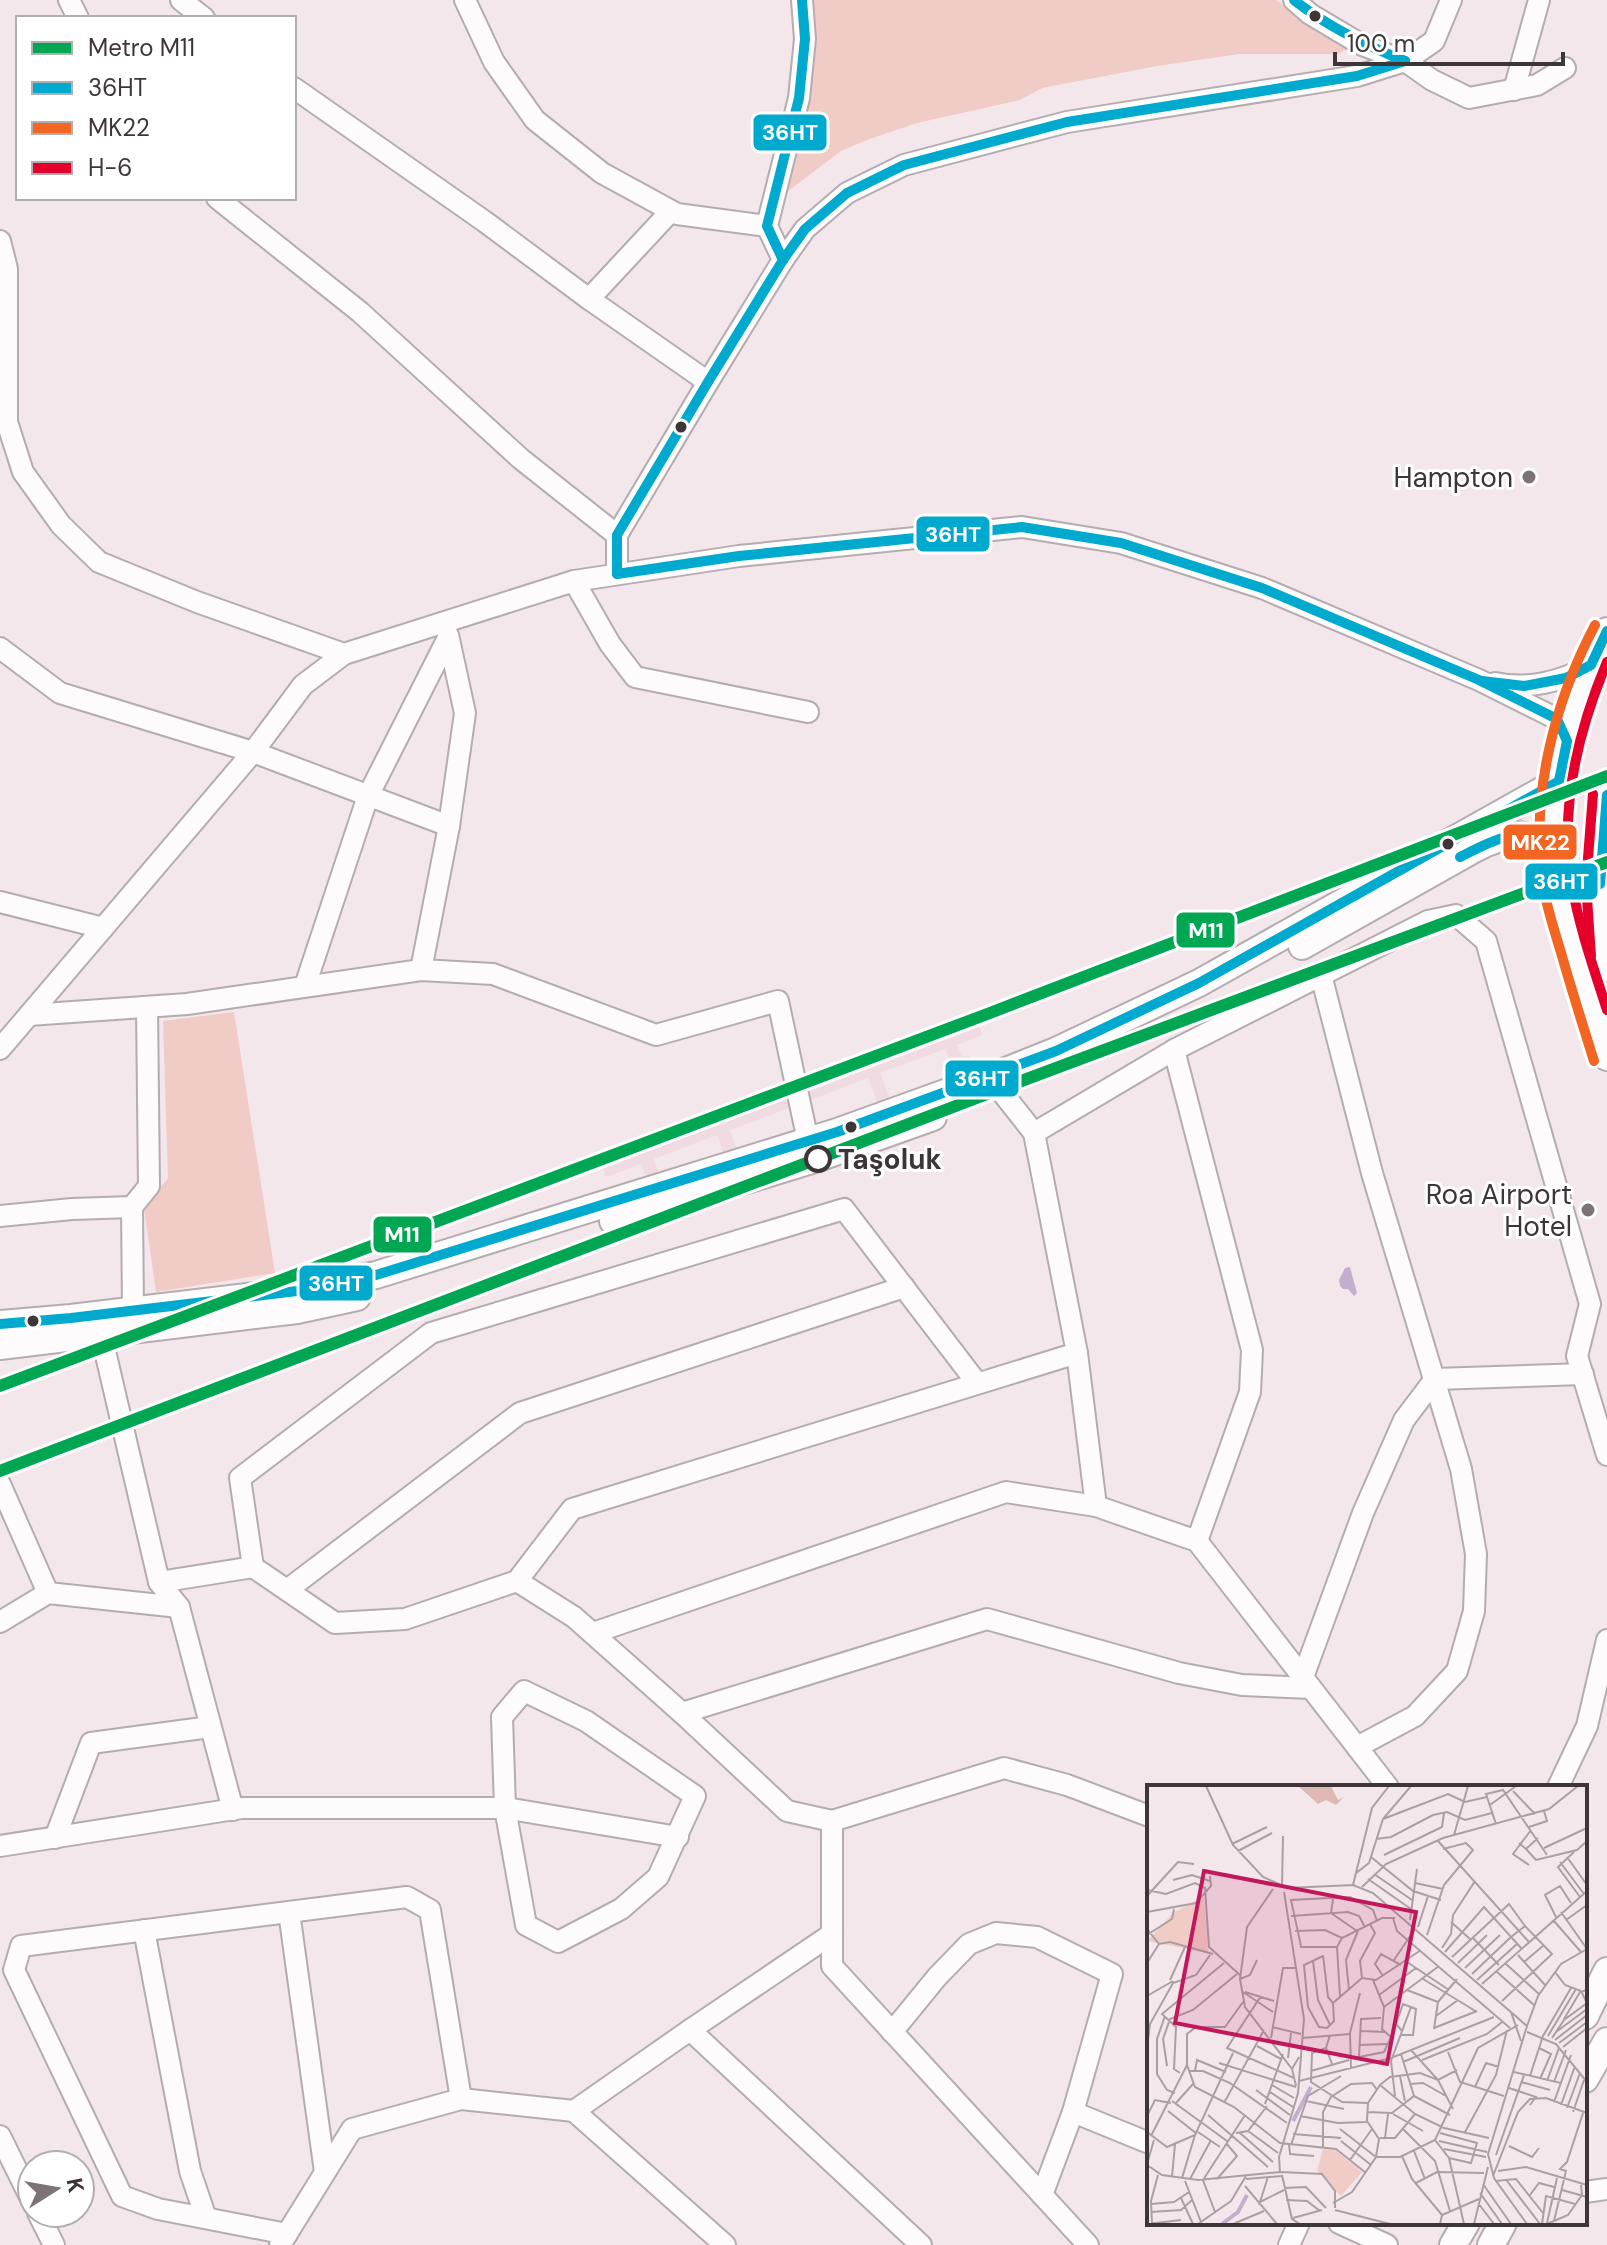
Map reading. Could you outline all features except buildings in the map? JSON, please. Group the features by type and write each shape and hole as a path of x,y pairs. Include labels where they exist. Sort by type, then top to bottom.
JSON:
{"main road":[{"path":"1607,631 1576,705 1559,781 1553,838 1560,903 1607,1057"},
{"path":"0,1346 297,1310 355,1297 815,1159 998,1083 1199,983 1559,781"},
{"path":"1607,795 1600,884 1607,968"},
{"path":"0,1324 297,1291 376,1275 1090,1055 1198,1003 1502,836 1532,837 1547,845 1565,887 1574,892 1584,893 1600,884"},
{"path":"1587,2012 1607,1971"},
{"path":"1587,2076 1607,2041"},
{"path":"1453,2245 1465,2225"},
{"path":"1491,2245 1502,2225"}],"street":[{"path":"181,0 201,16"},
{"path":"465,0 494,62 535,120 602,173 677,214 767,226"},
{"path":"783,260 767,226 799,98 805,39 802,0"},
{"path":"1294,0 1310,14 1362,45 1405,61 1432,80 1469,98 1537,85 1565,68"},
{"path":"617,574 617,535 708,382 805,229 847,193 904,165 1067,122 1357,76 1405,61 1434,41 1451,0"},
{"path":"1514,90 1539,0"},
{"path":"296,89 708,382"},
{"path":"220,200 360,312 521,459 617,535"},
{"path":"589,299 671,211"},
{"path":"0,241 7,269 7,422 23,472 61,525 99,562 197,602 344,654"},
{"path":"0,1049 253,752 303,685 344,654 446,630 574,581 739,556 1022,527 1121,543 1262,588 1479,680 1557,719 1567,741"},
{"path":"574,581 610,644 635,677 808,712"},
{"path":"305,986 368,796 446,630"},
{"path":"421,970 449,826 465,713 446,630"},
{"path":"0,648 60,693 253,752 449,826"},
{"path":"1479,680 1524,686 1566,678 1591,665"},
{"path":"0,902 103,928"},
{"path":"1034,1133 1174,1050 1428,921 1456,915 1486,941 1590,1304 1577,1356 1607,1455"},
{"path":"29,1015 187,1004 421,970 493,974 656,1035 778,1001 808,1141"},
{"path":"1321,975 1372,1173 1461,1469 1476,1554 1474,1611 1457,1671 1415,1716 1357,1747"},
{"path":"133,1310 132,1207 149,1186 147,1007"},
{"path":"1174,1050 1252,1350 1250,1392 1197,1541"},
{"path":"998,1083 1034,1133 1077,1353 1096,1506"},
{"path":"0,1216 132,1207"},
{"path":"253,1567 240,1478 431,1333 844,1209 977,1383"},
{"path":"287,1590 520,1413 904,1287"},
{"path":"101,1334 159,1582 179,1607 233,1810"},
{"path":"159,1582 253,1567 335,1623 405,1619 517,1581 572,1509 1077,1353"},
{"path":"1435,1379 1583,1374"},
{"path":"1307,1682 1363,1513 1404,1420 1435,1379"},
{"path":"0,1484 48,1593"},
{"path":"593,1633 1006,1492 1096,1506 1197,1541 1386,1785"},
{"path":"517,1581 574,1617 593,1633 787,1811 832,1821 1004,1768 1067,1785 1147,1815"},
{"path":"0,1622 48,1593 179,1607"},
{"path":"682,1713 987,1619 1179,1673 1242,1685 1307,1682"},
{"path":"1559,1785 1587,1726 1607,1640"},
{"path":"524,1691 586,1721 695,1796 678,1837 658,1877 621,1909 558,1942 526,1925 505,1808 502,1717 524,1691"},
{"path":"55,1838 91,1743 210,1727"},
{"path":"0,1846 233,1810 505,1808 678,1837"},
{"path":"832,1821 832,1966 1088,2245"},
{"path":"461,2099 430,1910 407,1897 21,1946 14,1970 122,2196 158,2209 284,2239 352,2129 461,2099 574,2111 725,2245"},
{"path":"289,1912 325,2172"},
{"path":"144,1930 190,2171 206,2218"},
{"path":"892,2032 969,1944 996,1933 1037,1937 1112,1974 1073,2112 1042,2195"},
{"path":"574,2111 832,1934"},
{"path":"690,2030 921,2245"},
{"path":"1073,2112 1147,2142"},
{"path":"0,2136 16,2168"},
{"path":"1587,2192 1607,2189"},
{"path":"1289,2245 1298,2225"},
{"path":"1343,2225 1387,2245"}],"shaded area":[{"path":"811,0 1276,0 1346,44 1346,50 1338,54 1239,54 1042,88 1020,100 917,123 867,140 841,151 783,195"},
{"path":"234,1012 275,1273 156,1292 144,1208 168,1178 163,1021"},
{"path":"978,1023 982,1035 957,1045 962,1057 969,1055 973,1066 967,1069 971,1080 995,1071 999,1082 623,1225 619,1214 655,1200 651,1190 644,1193 640,1182 647,1178 641,1164 606,1177 602,1166","holes":["945,1049 950,1062 946,1064 950,1075 955,1073 959,1085 894,1109 880,1073","868,1078 882,1114 818,1138 814,1127 818,1124 814,1114 809,1115 805,1102","792,1107 797,1119 794,1122 798,1132 802,1131 806,1143 743,1166 730,1130","717,1135 730,1171 667,1195 663,1185 667,1183 663,1173 659,1174 654,1159"]},
{"path":"1350,1267 1357,1293 1354,1296 1340,1286 1339,1280 1345,1268"}],"metro line":[{"name":"M11","path":"0,1386 982,1016 1607,776"},
{"name":"M11","path":"0,1471 1008,1086 1607,862"}],"transit line":[{"name":"36HT","path":"783,260 767,226 799,98 805,39 802,0"},
{"name":"36HT","path":"1294,0 1347,35 1405,61"},
{"name":"36HT","path":"617,574 617,535 708,382 805,229 847,193 904,165 1067,122 1357,76 1405,61"},
{"name":"36HT","path":"0,1324 297,1291 376,1275 837,1132 1056,1051 1199,983 1559,781 1567,741 1557,719 1479,680 1262,588 1121,543 1022,527 739,556 617,574"},
{"name":"MK22","path":"1594,1061 1545,894 1540,818 1543,784 1557,718 1580,655 1595,625"},
{"name":"36HT","path":"1482,681 1524,686 1566,678 1591,665 1607,631"},
{"name":"H-6","path":"1607,662 1580,743 1568,828 1575,901 1607,1010"},
{"name":"H-6","path":"1591,956 1586,884 1593,794"},
{"name":"36HT","path":"1460,857 1513,835 1535,837 1550,850 1565,888 1573,892 1584,891 1600,884 1607,795"}],"place":[{"name":"Hampton","path":"1529,477"},
{"name":"Taşoluk","path":"818,1159"},
{"name":"Roa Airport Hotel","path":"1588,1210"}]}
